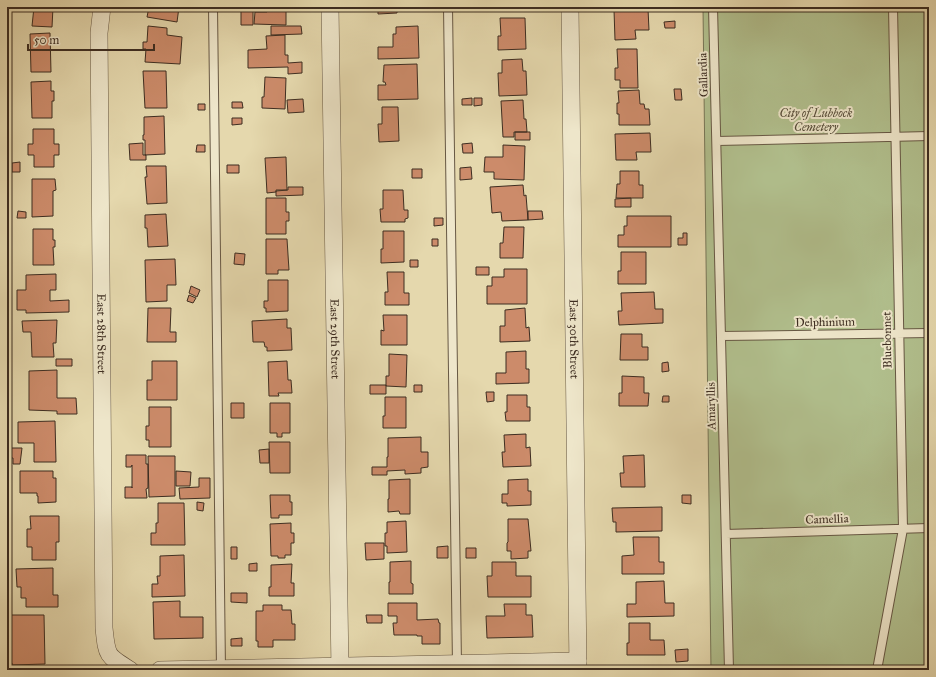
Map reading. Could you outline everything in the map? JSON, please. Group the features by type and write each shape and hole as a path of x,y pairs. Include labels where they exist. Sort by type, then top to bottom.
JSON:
{"street":[{"name":"East 28th Street","path":"102,7 99,33 104,628 106,649 112,659 130,670"},
{"name":"East 29th Street","path":"330,7 340,668"},
{"name":"East 30th Street","path":"570,7 578,666"},
{"path":"160,670 578,666"}],"lane":[{"path":"213,7 221,669"},
{"path":"448,7 457,667"},
{"name":"Gallardia","path":"713,7 717,141"},
{"name":"Bluebonnet","path":"877,670 902,529 893,7"},
{"path":"717,141 929,136"},
{"name":"Amaryllis","path":"717,141 729,670"},
{"name":"Delphinium","path":"721,336 929,333"},
{"name":"Camellia","path":"726,534 929,528"}],"green space":[{"name":"City of Lubbock Cemetery","path":"703,7 929,7 929,670 711,670"}],"building":[{"path":"34,7 53,7 52,27 32,26"},
{"path":"149,7 179,7 177,22 147,17"},
{"path":"267,7 286,7 286,25 254,24 255,12 267,12"},
{"path":"375,7 397,7 397,13 378,14 378,11 375,11"},
{"path":"241,8 253,8 253,25 241,25"},
{"path":"648,9 649,30 635,30 636,39 615,40 614,10"},
{"path":"500,18 525,18 526,49 498,50 498,36 501,36"},
{"path":"675,21 675,28 665,28 664,22"},
{"path":"148,26 167,28 167,35 182,37 180,64 145,62 146,49 143,49 143,42 147,42"},
{"path":"271,26 301,26 302,34 271,35"},
{"path":"418,26 419,58 378,59 378,47 393,47 393,34 396,34 396,27"},
{"path":"50,33 51,72 31,72 30,34"},
{"path":"285,35 285,55 288,55 288,63 302,62 302,73 288,74 288,67 248,68 248,50 267,49 266,36"},
{"path":"617,49 637,49 638,88 620,88 620,80 615,80 615,68 618,68"},
{"path":"522,59 523,71 526,71 527,95 499,96 498,73 502,73 502,60"},
{"path":"417,64 418,99 378,100 378,85 386,85 385,82 383,82 384,65"},
{"path":"143,71 166,71 167,108 145,108"},
{"path":"265,77 286,78 285,109 262,108"},
{"path":"51,81 51,91 54,91 54,101 52,101 52,118 32,118 31,82"},
{"path":"674,89 681,89 682,100 675,100"},
{"path":"639,90 640,104 644,104 645,109 649,109 650,125 619,125 619,114 617,114 617,103 619,103 618,91"},
{"path":"472,98 472,105 462,105 462,99"},
{"path":"474,98 482,98 482,105 474,106"},
{"path":"303,99 304,112 288,113 287,100"},
{"path":"523,100 524,119 526,119 527,132 514,132 514,137 503,137 501,101"},
{"path":"232,102 242,102 243,108 232,108"},
{"path":"198,104 205,104 205,110 198,110"},
{"path":"382,107 398,107 399,141 379,142 378,124 382,124"},
{"path":"164,116 165,154 145,155 145,140 143,140 144,117"},
{"path":"232,118 242,118 242,124 232,125"},
{"path":"33,129 54,129 54,144 59,144 59,155 54,155 54,167 34,167 34,155 28,155 28,144 33,144"},
{"path":"515,132 530,132 530,140 515,140"},
{"path":"650,133 651,152 636,152 637,160 616,160 615,134"},
{"path":"143,143 143,155 146,155 146,160 130,160 129,144"},
{"path":"472,143 473,153 463,153 462,144"},
{"path":"197,145 205,145 205,152 196,152"},
{"path":"503,145 525,146 524,180 494,179 494,172 484,172 485,157 503,157"},
{"path":"286,157 287,190 276,190 276,192 267,193 265,158"},
{"path":"20,162 20,172 12,172 12,163"},
{"path":"227,165 239,165 239,173 227,173"},
{"path":"146,166 166,166 167,203 147,204 145,177 147,177"},
{"path":"471,167 472,179 460,180 460,168"},
{"path":"412,169 422,169 422,178 412,178"},
{"path":"620,171 639,171 639,185 643,185 643,198 616,198 617,184 620,184"},
{"path":"32,179 55,179 56,190 53,191 53,216 32,217"},
{"path":"523,185 524,196 526,195 528,220 502,221 501,212 492,213 490,187"},
{"path":"288,187 303,187 303,195 276,196 276,191 288,190"},
{"path":"383,190 403,190 404,210 408,210 408,218 405,219 405,222 381,222 380,209 383,209"},
{"path":"266,198 286,198 286,212 289,212 289,221 286,221 286,234 266,234"},
{"path":"631,198 631,207 615,207 615,199"},
{"path":"18,211 26,212 26,218 17,218"},
{"path":"528,211 542,211 543,219 528,220"},
{"path":"166,214 168,246 148,247 147,228 145,228 145,215"},
{"path":"627,216 671,216 671,247 618,247 618,235 624,235 624,226 627,226"},
{"path":"434,218 443,218 443,225 434,226"},
{"path":"504,227 524,227 523,258 500,258 500,243 503,243"},
{"path":"33,229 53,229 53,240 55,240 55,247 53,247 54,265 33,265"},
{"path":"383,231 404,231 404,262 381,263"},
{"path":"683,233 687,233 687,245 678,245 678,238 683,238"},
{"path":"266,239 287,239 289,270 278,270 278,274 266,274"},
{"path":"432,239 438,239 438,246 432,246"},
{"path":"621,252 646,252 646,284 618,284 618,271 621,271"},
{"path":"235,253 245,254 244,265 234,264"},
{"path":"175,259 176,285 167,285 167,301 146,302 145,260"},
{"path":"410,260 418,260 418,267 410,267"},
{"path":"476,267 489,267 489,275 476,275"},
{"path":"504,269 527,269 527,304 487,304 487,286 492,286 492,277 504,277"},
{"path":"387,272 404,272 404,293 409,293 409,305 385,305 385,292 388,292"},
{"path":"56,274 56,290 50,290 50,301 69,300 69,312 26,313 26,310 17,310 17,290 26,290 26,275"},
{"path":"268,280 288,280 288,311 266,312 266,308 264,308 264,301 268,301"},
{"path":"191,286 200,290 197,297 189,293"},
{"path":"654,292 655,309 663,309 663,323 619,325 618,311 622,311 621,293"},
{"path":"189,295 196,298 193,303 187,301"},
{"path":"148,308 171,308 170,332 176,332 176,342 147,342"},
{"path":"525,308 526,328 529,327 530,341 500,342 500,326 505,326 505,310"},
{"path":"383,315 407,315 407,345 381,345 381,330 384,331"},
{"path":"287,319 287,328 291,328 292,350 267,351 267,347 265,347 264,342 253,342 252,321"},
{"path":"57,320 56,343 53,343 54,357 32,357 31,332 23,332 22,321"},
{"path":"621,334 642,334 642,347 648,347 648,360 620,360"},
{"path":"526,351 526,369 529,369 529,383 496,384 496,373 506,373 506,352"},
{"path":"389,354 407,355 406,387 386,386 386,376 389,376"},
{"path":"56,359 72,359 72,366 56,366"},
{"path":"152,361 177,361 177,400 147,400 147,380 152,380"},
{"path":"287,361 288,380 291,380 292,393 278,393 279,396 269,396 268,362"},
{"path":"668,362 669,371 662,372 662,363"},
{"path":"57,370 57,398 76,398 77,414 57,414 57,411 29,410 29,371"},
{"path":"622,376 644,377 644,393 649,393 648,406 619,406 619,393 622,393"},
{"path":"370,385 386,385 386,394 370,394"},
{"path":"414,385 422,385 422,392 414,392"},
{"path":"486,392 494,392 494,401 487,402"},
{"path":"507,395 527,395 527,407 530,407 530,421 506,421 505,412 507,412"},
{"path":"663,396 669,396 669,402 662,402"},
{"path":"385,397 406,397 406,428 383,428 383,416 385,416"},
{"path":"231,403 244,403 244,418 231,418"},
{"path":"270,403 290,403 290,433 282,433 282,437 277,437 277,433 270,433"},
{"path":"149,407 171,407 171,447 149,447 149,440 146,440 146,426 149,426"},
{"path":"55,421 56,462 34,462 34,443 18,443 18,422"},
{"path":"526,434 526,448 530,447 531,466 503,467 502,452 505,452 504,435"},
{"path":"421,437 421,452 428,452 428,467 421,468 421,473 405,474 405,470 387,471 387,475 372,475 372,467 387,467 388,438"},
{"path":"269,442 290,442 290,473 270,473"},
{"path":"7,448 22,448 20,464 13,464 13,458 7,458"},
{"path":"269,449 269,463 260,463 259,450"},
{"path":"126,455 146,455 146,464 148,464 148,488 146,489 147,498 125,498 125,487 132,487 132,465 131,467 126,467"},
{"path":"644,455 645,487 621,487 620,473 624,473 623,456"},
{"path":"148,456 175,456 175,496 149,497"},
{"path":"20,471 53,471 53,478 56,478 56,502 38,503 37,493 20,493"},
{"path":"176,471 191,472 190,486 176,486"},
{"path":"199,478 210,478 210,498 180,499 179,488 199,487"},
{"path":"410,479 410,514 400,514 399,511 388,512 389,480"},
{"path":"528,479 528,491 531,491 531,505 507,506 507,503 502,503 502,494 508,494 508,480"},
{"path":"270,495 290,495 290,502 292,502 292,515 279,515 279,518 271,518"},
{"path":"682,495 691,495 691,504 682,503"},
{"path":"197,502 204,503 203,511 197,510"},
{"path":"158,503 184,503 185,545 151,545 151,533 156,533 156,523 158,523"},
{"path":"662,507 662,531 616,532 616,522 613,522 612,508"},
{"path":"30,516 59,516 59,542 56,542 56,560 32,560 32,547 27,547 27,529 31,529"},
{"path":"508,519 528,519 531,551 528,551 528,558 511,559 511,551 507,551"},
{"path":"406,521 407,552 387,553 387,546 385,546 385,533 387,533 387,522"},
{"path":"291,523 291,533 294,533 294,543 291,543 291,555 285,555 285,558 271,556 270,524"},
{"path":"633,537 659,537 659,562 664,562 664,574 622,574 622,556 634,555"},
{"path":"365,543 384,543 384,559 366,560"},
{"path":"448,546 448,558 437,558 437,547"},
{"path":"231,547 237,547 237,559 231,559"},
{"path":"466,548 476,548 476,558 466,558"},
{"path":"184,555 185,596 152,597 152,584 158,584 157,576 160,576 160,556"},
{"path":"411,561 411,583 413,584 413,594 389,594 390,562"},
{"path":"492,562 516,562 516,576 531,576 531,597 488,597 487,576 492,576"},
{"path":"257,563 257,571 249,571 249,564"},
{"path":"292,564 291,583 294,583 294,596 269,596 269,587 271,587 271,565"},
{"path":"53,568 53,595 58,595 58,607 26,607 26,598 21,598 21,587 17,587 16,569"},
{"path":"664,581 665,603 674,603 674,616 627,617 627,604 636,604 636,582"},
{"path":"231,593 247,593 247,603 231,602"},
{"path":"180,601 180,617 203,617 203,638 154,639 153,602"},
{"path":"388,603 417,603 417,620 438,619 440,623 440,644 422,644 422,636 417,635 394,635 393,623 397,623 397,616 388,616"},
{"path":"504,604 526,604 526,615 532,615 533,637 487,638 486,616 505,616"},
{"path":"263,605 282,605 282,610 291,610 292,624 295,624 295,640 273,640 273,647 258,647 258,641 256,641 256,611 263,611"},
{"path":"7,615 44,615 45,664 12,665 12,663 7,663"},
{"path":"366,615 382,615 382,623 367,623"},
{"path":"629,623 650,623 650,640 664,640 665,655 627,655 627,643 629,643"},
{"path":"242,638 242,646 231,646 231,639"},
{"path":"688,649 688,661 676,662 675,650"},
{"path":"627,666 645,666 645,670 627,670"}]}
